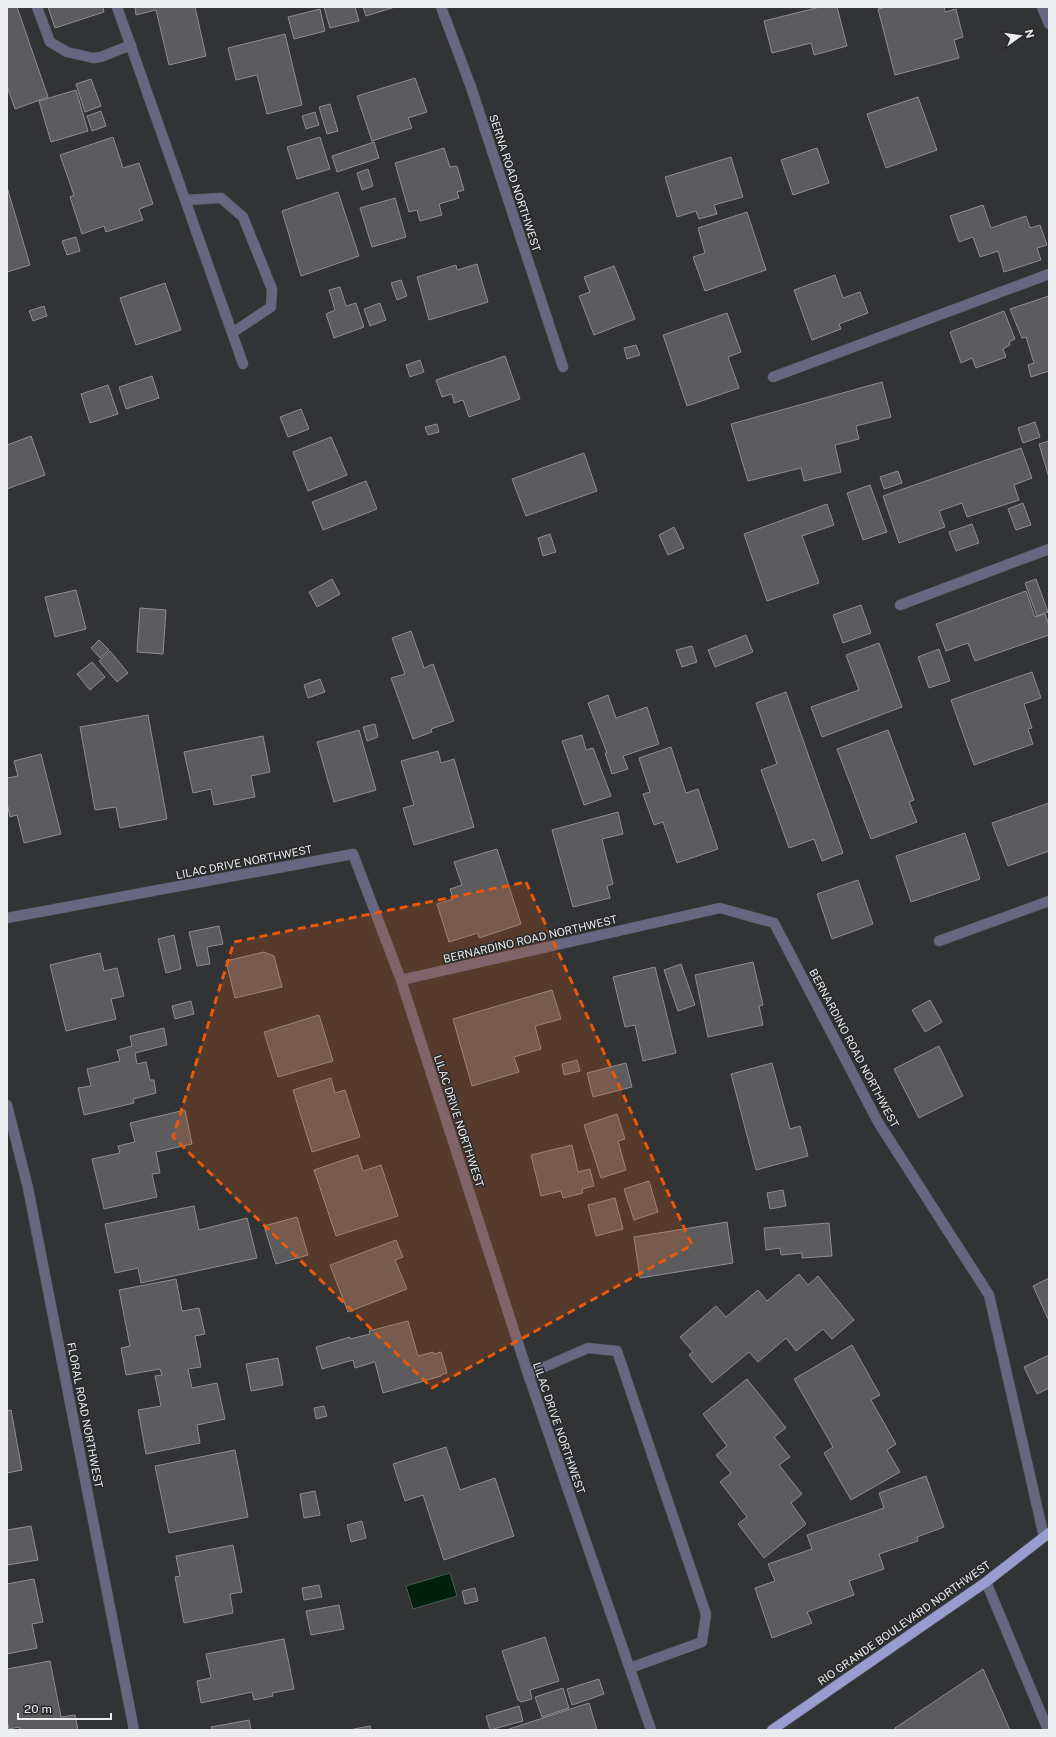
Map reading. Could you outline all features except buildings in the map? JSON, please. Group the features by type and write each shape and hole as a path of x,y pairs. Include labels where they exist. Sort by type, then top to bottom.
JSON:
{"main road":[{"name":"RIO GRANDE BOULEVARD NORTHWEST","path":"772,1730 986,1582 1046,1535"}],"street":[{"path":"37,7 50,42 67,52 93,58 101,57 131,45"},
{"path":"117,7 243,364"},
{"name":"SERNA ROAD NORTHWEST","path":"441,7 471,87 563,367"},
{"path":"1042,7 1049,24"},
{"path":"186,200 221,198 243,217 272,289 270,307 232,333"},
{"path":"773,376 1049,274"},
{"path":"900,606 1049,549"},
{"name":"LILAC DRIVE NORTHWEST","path":"7,918 353,854 401,980 528,1374 651,1730"},
{"path":"939,940 1049,901"},
{"name":"BERNARDINO ROAD NORTHWEST","path":"401,980 720,908 774,923 878,1122 989,1295 1046,1535"},
{"name":"FLORAL ROAD NORTHWEST","path":"7,1105 28,1188 134,1730"},
{"path":"528,1374 588,1348 617,1351 706,1614 702,1642 630,1668"},
{"path":"986,1582 1048,1730"}],"highlighted area":[{"path":"526,882 692,1245 432,1388 173,1137 234,942"}],"shaded area":[{"path":"450,1573 457,1596 413,1609 406,1586"}]}
